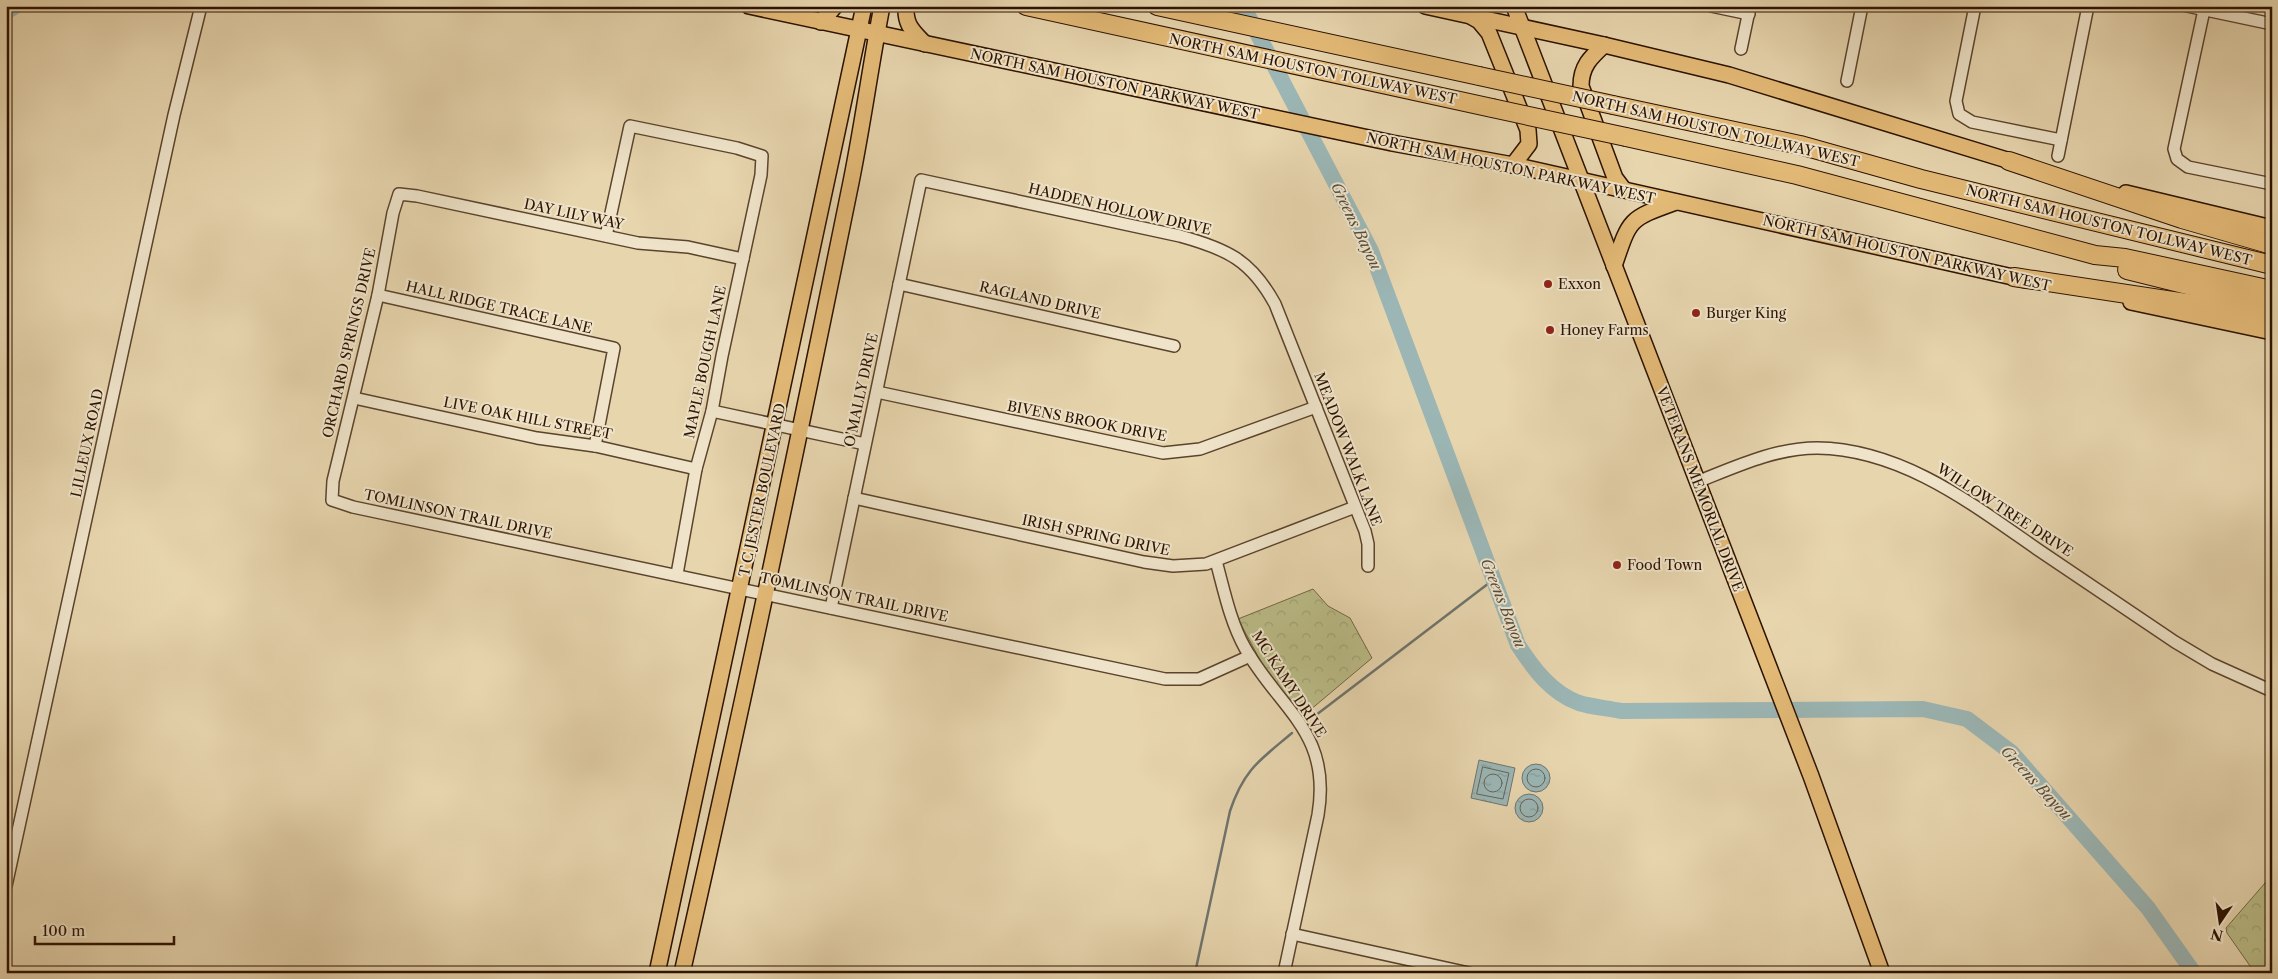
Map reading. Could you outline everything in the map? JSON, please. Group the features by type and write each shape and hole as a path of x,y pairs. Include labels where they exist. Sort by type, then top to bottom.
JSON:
{"highway":[{"name":"NORTH SAM HOUSTON TOLLWAY WEST","path":"1026,6 1797,175 2095,255 2125,258 2272,290"},
{"name":"NORTH SAM HOUSTON TOLLWAY WEST","path":"1157,6 1800,145 1921,179 2272,264"},
{"path":"2009,161 2182,219 2272,245"},
{"name":"NORTH SAM HOUSTON TOLLWAY WEST","path":"2095,255 2115,267 2272,306"},
{"path":"2014,277 2272,316"}],"main road":[{"name":"NORTH SAM HOUSTON PARKWAY WEST","path":"749,6 1392,143 1513,165 2014,277 2272,332"},
{"path":"821,22 835,6"},
{"name":"T C JESTER BOULEVARD","path":"658,973 864,6"},
{"name":"T C JESTER BOULEVARD","path":"682,973 766,593 850,188 882,6"},
{"path":"906,6 906,19 911,29 925,44"},
{"name":"VETERANS MEMORIAL DRIVE","path":"1514,6 1796,738 1882,973"},
{"path":"1434,7 1738,77 2009,161 2174,205 2272,228"},
{"path":"1472,16 1489,33 1528,130 1529,144 1513,165"},
{"path":"1604,45 1592,57 1581,74 1581,86 1615,178 1624,190"},
{"path":"1614,266 1632,221 1642,214 1676,202"},
{"path":"809,269 832,274"},
{"path":"685,842 710,848"}],"street":[{"name":"LILLEUX ROAD","path":"6,886 174,114 201,6"},
{"path":"1711,6 1750,10 1741,49"},
{"path":"1847,81 1862,6"},
{"path":"1975,6 1956,101 1959,114 1972,122 2061,140"},
{"path":"2058,156 2088,6"},
{"path":"2187,6 2272,24"},
{"path":"2204,10 2174,149 2177,159 2188,167 2272,184"},
{"name":"MAPLE BOUGH LANE","path":"606,236 630,126 737,148 762,156 761,175 712,411 696,469 677,574"},
{"name":"O'MALLY DRIVE","path":"831,608 921,180"},
{"name":"HADDEN HOLLOW DRIVE","path":"921,180 1180,236 1216,246 1241,259 1260,278 1275,304 1292,346"},
{"name":"DAY LILY WAY","path":"399,194 417,196 638,243 688,246 743,259"},
{"name":"ORCHARD SPRINGS DRIVE","path":"332,500 334,481 378,295 393,213 399,194"},
{"name":"RAGLAND DRIVE","path":"899,284 1174,346"},
{"name":"HALL RIDGE TRACE LANE","path":"378,295 614,348 595,446"},
{"name":"MEADOW WALK LANE","path":"1292,346 1368,544 1368,566"},
{"name":"BIVENS BROOK DRIVE","path":"877,392 1163,453 1200,449 1316,407"},
{"name":"LIVE OAK HILL STREET","path":"354,398 537,438 595,446 696,469"},
{"path":"712,411 865,444"},
{"name":"WILLOW TREE DRIVE","path":"1697,482 1768,456 1789,450 1815,448 1847,451 1880,459 1914,471 1961,497 2175,642 2212,664 2272,691"},
{"name":"IRISH SPRING DRIVE","path":"854,498 1152,564 1191,566 1216,561 1355,507"},
{"name":"TOMLINSON TRAIL DRIVE","path":"332,500 353,507 677,574 1165,679 1199,679 1250,656"},
{"name":"MC KAMY DRIVE","path":"1216,561 1234,624 1250,656 1311,742 1320,773 1322,790 1318,815 1284,973"},
{"path":"1292,934 1469,973"}],"green space":[{"path":"1313,589 1328,606 1350,618 1372,658 1303,716 1267,673 1238,619"},
{"path":"2272,875 2272,973 2255,973 2227,933 2226,928"}],"water":[{"path":"1479,760 1515,768 1507,806 1471,798"},
{"path":"1536,764 1546,768 1550,778 1546,788 1536,792 1526,788 1522,778 1526,768"},
{"path":"1529,794 1539,798 1543,808 1539,818 1529,822 1519,818 1515,808 1519,798"}],"waterway":[{"name":"Greens Bayou","path":"6,12 16,6"},
{"name":"Greens Bayou","path":"1243,6 1371,251 1518,645 1544,679 1569,699 1589,706 1621,711 1923,709 1967,719 2012,753 2148,908 2194,973"},
{"path":"1316,715 1493,580"},
{"path":"1195,973 1230,811 1235,797 1254,766 1292,733"}],"place":[{"name":"Exxon","path":"1548,284"},
{"name":"Burger King","path":"1696,313"},
{"name":"Honey Farms","path":"1550,330"},
{"name":"Food Town","path":"1617,565"}]}
